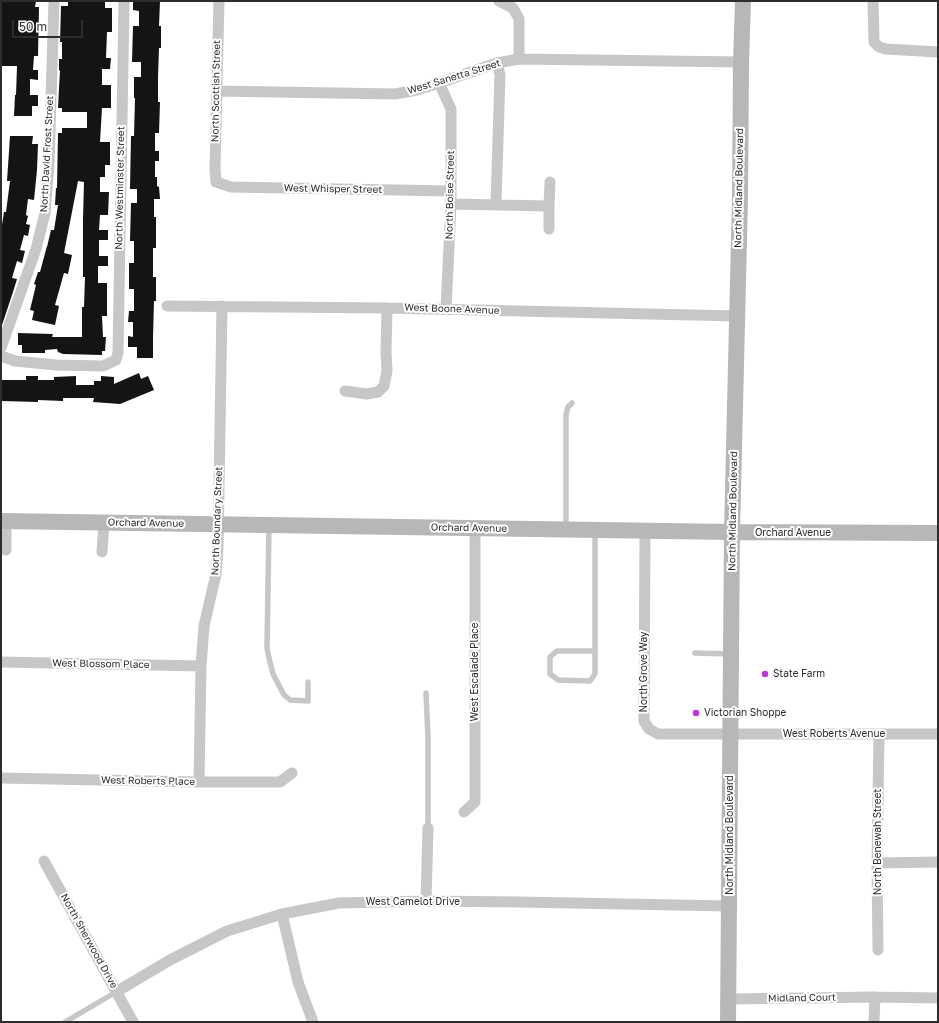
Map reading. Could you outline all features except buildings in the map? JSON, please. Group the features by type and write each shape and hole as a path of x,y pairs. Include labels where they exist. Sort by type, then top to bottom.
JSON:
{"main road":[{"name":"North Midland Boulevard","path":"728,1022 732,532 743,1"},
{"name":"Orchard Avenue","path":"4,521 270,526 938,534"}],"street":[{"name":"North David Frost Street","path":"1,348 36,249 45,213 49,164 54,1"},
{"name":"North Westminster Street","path":"1,356 14,361 56,366 103,366 116,360 118,353 124,1"},
{"name":"North Scottish Street","path":"216,182 216,91 219,1"},
{"path":"499,1 513,8 519,19 519,59"},
{"path":"873,1 874,42 879,47 886,49 938,52"},
{"name":"West Sanetta Street","path":"216,91 396,94 417,90 497,63 519,59 741,62"},
{"path":"496,204 500,75 497,63"},
{"name":"North Boise Street","path":"439,83 451,110 450,204 446,309"},
{"name":"West Whisper Street","path":"216,182 231,187 450,191"},
{"path":"549,229 550,182"},
{"path":"450,204 549,206"},
{"name":"West Boone Avenue","path":"167,306 446,309 737,316"},
{"name":"North Boundary Street","path":"199,782 201,666 204,626 216,574 222,306"},
{"path":"345,391 367,394 378,392 384,386 387,371 387,308"},
{"path":"4,521 6,550"},
{"path":"102,552 104,522"},
{"name":"West Escalade Place","path":"464,812 475,802 475,528"},
{"name":"North Grove Way","path":"645,531 644,721 649,729 658,734 730,734"},
{"name":"West Blossom Place","path":"1,662 201,666"},
{"name":"West Roberts Avenue","path":"730,734 938,734"},
{"name":"North Benewah Street","path":"878,950 877,862 879,734"},
{"name":"West Roberts Place","path":"1,778 280,782 292,773"},
{"path":"426,901 428,828"},
{"name":"North Sherwood Drive","path":"44,861 133,1022"},
{"path":"877,862 938,862"},
{"name":"West Camelot Drive","path":"116,992 170,960 227,931 282,914 339,903 426,901 729,906"},
{"path":"282,914 298,982 312,1022"},
{"path":"874,1022 875,997"},
{"name":"Midland Court","path":"728,999 875,997 938,998"}],"lane":[{"path":"566,530 566,414 568,407 572,404"},
{"path":"270,526 267,648 269,658 273,674 284,695 290,700 308,701 308,682"},
{"path":"595,530 595,651 594,674 590,681 558,680 550,674 550,657 557,651 595,651"},
{"path":"695,654 731,654"},
{"path":"426,693 428,738 428,828"},
{"path":"65,1022 116,992"}],"place":[{"name":"State Farm","path":"765,674"},
{"name":"Victorian Shoppe","path":"696,713"}]}
